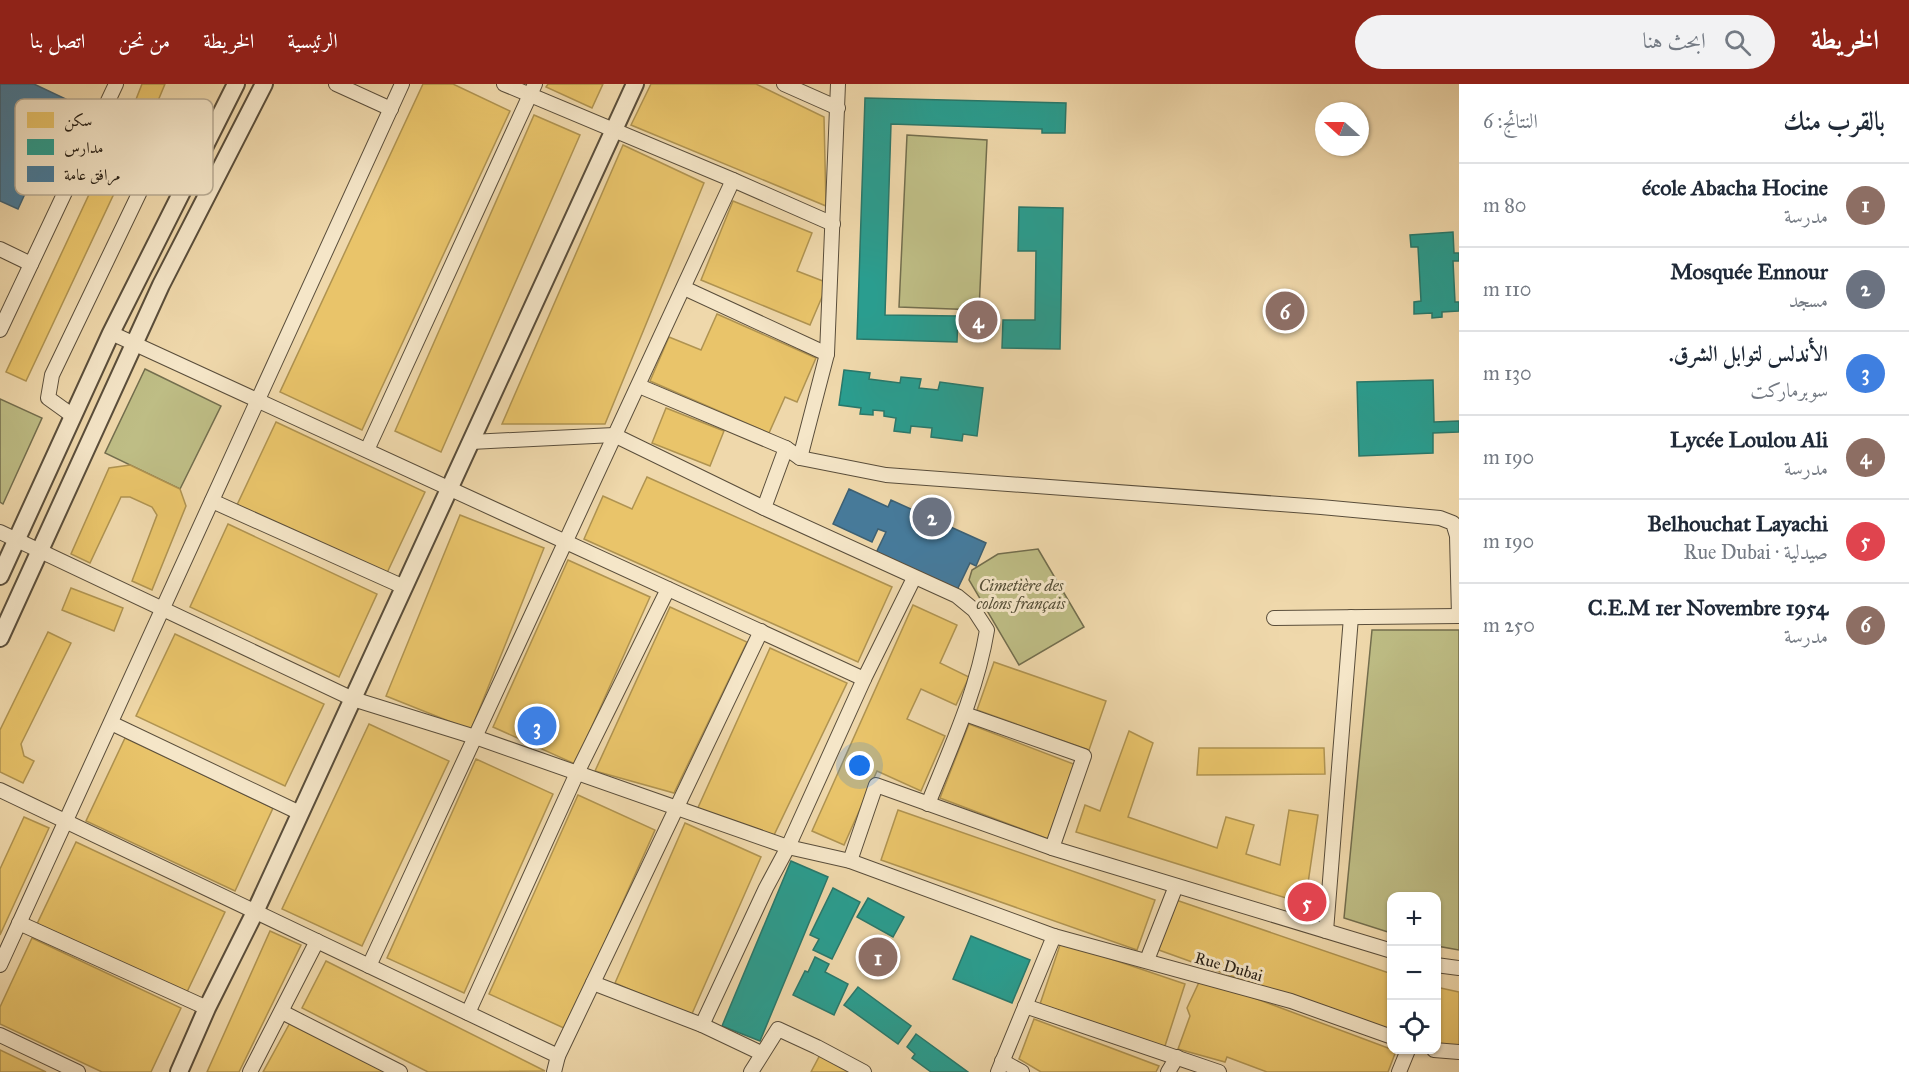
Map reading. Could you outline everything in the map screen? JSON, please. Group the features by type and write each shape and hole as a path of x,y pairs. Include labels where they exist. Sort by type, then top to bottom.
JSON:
{"street":[{"path":"109,99 116,84"},
{"path":"213,130 236,84"},
{"path":"213,184 264,84"},
{"path":"336,84 391,109"},
{"path":"0,965 402,84"},
{"path":"504,84 532,90 614,131 834,224"},
{"path":"179,1072 207,1008 255,912 635,84"},
{"path":"784,84 838,108"},
{"path":"800,458 827,354 838,84"},
{"path":"367,450 532,90"},
{"path":"369,966 733,180"},
{"path":"0,330 63,195"},
{"path":"73,416 48,398 52,375 138,195"},
{"path":"0,576 111,333 180,195"},
{"path":"0,638 161,285 207,195"},
{"path":"0,249 31,264"},
{"path":"684,288 827,354"},
{"path":"111,333 864,679"},
{"path":"639,386 786,448 800,458 886,475 1321,507 1440,518 1453,523 1457,536 1459,615 1274,618"},
{"path":"471,442 614,435 764,508 957,596 974,610 987,630 981,663 965,714 928,804"},
{"path":"764,508 786,448"},
{"path":"212,501 404,587"},
{"name":"Rue Dubai","path":"0,532 353,699 475,737 788,848 850,861 1054,936 1291,1001 1387,1035"},
{"path":"702,1025 766,888 788,848 864,679 914,578"},
{"path":"468,1013 577,773 668,589"},
{"path":"1326,932 1351,617"},
{"path":"554,1072 558,1056 760,631"},
{"path":"965,714 1084,756 1052,848"},
{"path":"111,723 300,813"},
{"path":"850,861 876,786 1052,848 1387,950"},
{"path":"0,790 558,1056"},
{"path":"1147,960 1176,885"},
{"path":"19,923 207,1008"},
{"path":"1022,1072 1000,1067 1054,936"},
{"path":"250,1072 317,941"},
{"path":"1441,965 1459,968"},
{"path":"593,983 702,1025 761,1053"},
{"path":"1025,1006 1219,1072"},
{"path":"282,1011 400,1072"},
{"path":"751,1072 778,1029 864,1072"},
{"path":"0,1035 78,1072"},
{"path":"1441,1051 1459,1052"},
{"path":"1399,1072 1406,1054"},
{"path":"1168,1072 1177,1057"}],"green space":[{"path":"907,135 987,140 979,310 899,307"},
{"path":"145,369 221,406 180,489 105,453"},
{"path":"0,399 42,418 3,504 0,502"},
{"name":"Cimetière des colons français","path":"1038,549 1084,627 1019,665 969,580 972,570 998,554"},
{"path":"1372,630 1459,630 1459,950 1441,947 1441,892 1387,892 1387,932 1344,918"}],"building: سكن":[{"path":"142,84 165,84 159,99 136,99"},
{"path":"423,84 453,84 510,111 362,430 280,392"},
{"path":"548,84 603,84 592,108 546,87"},
{"path":"651,84 756,84 824,117 826,206 631,125"},
{"path":"534,115 580,135 441,452 395,431"},
{"path":"623,145 704,183 605,424 502,424"},
{"path":"89,195 113,195 26,381 6,372"},
{"path":"733,201 812,233 797,271 828,283 810,325 701,280"},
{"path":"717,314 816,358 797,402 785,397 769,433 650,381 669,337 701,350"},
{"path":"666,408 724,431 710,466 652,443"},
{"path":"276,422 425,492 386,575 237,505"},
{"path":"130,465 180,489 186,506 152,590 132,581 157,515 152,507 130,497 121,497 90,563 71,554 109,468"},
{"path":"647,477 892,587 858,662 584,539 603,496 632,509"},
{"path":"460,515 544,548 471,730 386,696"},
{"path":"228,524 377,594 339,677 190,607"},
{"path":"568,560 650,597 575,764 493,727"},
{"path":"71,588 123,608 114,631 62,610"},
{"path":"913,605 957,625 940,663 969,677 956,705 921,689 907,719 945,736 921,791 877,771 844,845 812,831"},
{"path":"670,607 747,642 674,793 595,771"},
{"path":"48,632 71,643 21,744 24,756 34,761 23,783 0,772 0,730"},
{"path":"175,634 324,704 285,786 136,716"},
{"path":"770,648 847,683 774,835 696,812"},
{"path":"994,662 1106,701 1089,750 977,710"},
{"path":"369,724 449,761 362,946 282,909"},
{"path":"969,724 1076,765 1048,839 940,798"},
{"path":"1129,731 1153,743 1128,817 1217,848 1226,817 1254,825 1246,854 1280,865 1289,810 1318,815 1308,883 1286,898 1076,832 1085,805 1100,811"},
{"path":"125,738 273,808 235,891 86,821"},
{"path":"1199,748 1324,748 1325,774 1197,775"},
{"path":"476,759 553,794 464,993 387,958"},
{"path":"578,795 655,830 566,1029 489,994"},
{"path":"898,810 1155,900 1137,950 881,860"},
{"path":"24,817 49,828 0,935 0,869"},
{"path":"685,823 761,857 691,1016 615,983"},
{"path":"76,842 225,912 186,994 37,924"},
{"path":"1176,900 1387,972 1387,1028 1245,981 1156,949"},
{"path":"270,931 301,945 239,1072 207,1072"},
{"path":"32,938 181,1008 151,1072 102,1072 0,1024 0,1007"},
{"path":"1061,942 1185,984 1164,1049 1039,1007"},
{"path":"326,961 545,1071 428,1072 302,1008"},
{"path":"1201,978 1387,1048 1387,1054 1395,1054 1388,1072 1267,1072 1227,1057 1225,1062 1178,1049 1190,1016 1187,1008"},
{"path":"1441,988 1459,992 1459,1047 1441,1045"},
{"path":"1034,1019 1159,1066 1156,1072 1041,1072 1019,1059"},
{"path":"291,1021 386,1072 263,1072"},
{"path":"0,1050 46,1072 0,1072"},
{"path":"821,1053 855,1072 811,1072"}],"building: مدارس":[{"path":"865,98 1066,103 1065,133 1042,133 1042,129 891,124 885,315 958,316 957,342 857,339"},
{"path":"1019,207 1063,208 1060,349 1002,348 1003,320 1035,320 1036,251 1018,251"},
{"path":"1453,232 1454,253 1459,253 1459,261 1453,261 1455,302 1459,302 1459,311 1442,312 1442,317 1432,318 1432,313 1414,314 1414,302 1421,301 1418,247 1411,247 1410,235"},
{"path":"844,370 870,373 869,379 900,383 901,377 921,379 919,388 938,390 940,382 983,388 977,436 963,434 962,441 931,437 932,428 911,426 910,433 894,431 896,418 884,416 884,411 873,410 873,415 860,414 861,408 839,405"},
{"path":"1433,380 1434,422 1459,421 1459,432 1433,433 1433,453 1359,456 1357,382"},
{"path":"791,861 828,877 760,1041 722,1026"},
{"path":"833,888 860,902 832,959 813,950 819,939 810,935"},
{"path":"868,898 904,917 893,937 857,917"},
{"path":"971,936 1030,960 1012,1003 953,979"},
{"path":"815,957 829,964 825,972 848,984 834,1015 793,995"},
{"path":"858,987 911,1026 898,1044 844,1005"},
{"path":"916,1034 968,1072 931,1072 912,1058 915,1054 907,1047"}],"building: مرافق عامة":[{"path":"0,84 34,84 66,99 15,99 15,195 24,195 18,209 0,201"},
{"path":"849,489 888,507 891,500 986,543 976,566 970,563 957,590 876,553 886,532 878,529 872,542 833,524"}],"place":[{"name":"C.E.M 1er Novembre 1954","path":"1285,311"},
{"name":"Lycée Loulou Ali","path":"978,320"},
{"name":"Mosquée Ennour","path":"932,517"},
{"name":"الأندلس لتوابل الشرق.","path":"537,726"},
{"name":"Belhouchat Layachi","path":"1307,902"},
{"name":"école Abacha Hocine","path":"878,957"}]}
